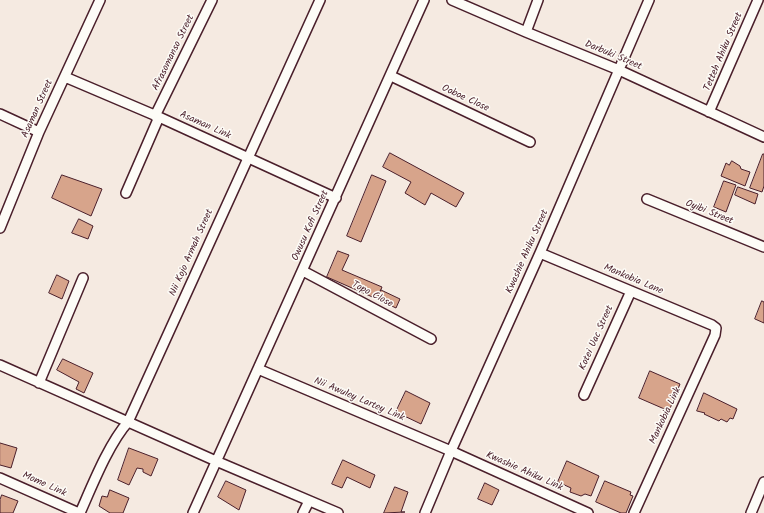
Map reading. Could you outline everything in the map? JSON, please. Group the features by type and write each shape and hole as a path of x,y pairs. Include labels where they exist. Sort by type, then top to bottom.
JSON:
{"street":[{"name":"Asaman Street","path":"0,228 39,132 100,0"},
{"name":"Afrasomanso Street","path":"126,193 157,117 212,0"},
{"name":"Nii Kojo Armah Street","path":"80,513 104,462 121,430 128,422 320,0"},
{"name":"Owusu Kofi Street","path":"194,513 424,0"},
{"name":"Darbuki Street","path":"452,0 619,70 764,137"},
{"path":"526,32 538,0"},
{"name":"Kwashie Ahiku Street","path":"425,513 451,451 540,253 649,0"},
{"name":"Tetteh Ahiku Street","path":"710,112 758,0"},
{"name":"Ooboe Close","path":"391,76 530,142"},
{"name":"Asaman Link","path":"64,77 157,117 336,198"},
{"path":"0,114 39,132"},
{"name":"Oyibi Street","path":"647,199 764,247"},
{"name":"Mankobia Lane","path":"540,253 716,328"},
{"name":"Topo Close","path":"303,270 431,339"},
{"path":"39,383 83,278"},
{"name":"Kotei Uac Street","path":"584,395 631,291"},
{"name":"Mankobia Link","path":"634,513 716,335 716,328"},
{"path":"0,365 216,461 338,513"},
{"name":"Nii Awuley Lartey Link","path":"258,369 451,451"},
{"name":"Kwashie Ahiku Link","path":"451,451 588,513"},
{"name":"Mome Link","path":"0,478 80,513"},
{"path":"751,513 764,482"},
{"path":"303,513 308,501"}],"building":[{"path":"390,153 464,193 456,207 431,193 425,205 405,193 411,182 383,167"},
{"path":"763,154 764,186 762,192 750,188"},
{"path":"732,161 740,166 741,169 750,172 745,186 721,176 726,163 729,165"},
{"path":"62,175 102,189 91,216 52,198"},
{"path":"372,175 386,181 361,242 347,236"},
{"path":"724,181 736,185 726,212 714,207"},
{"path":"738,187 758,194 755,204 735,195"},
{"path":"79,219 93,226 88,239 72,233"},
{"path":"338,251 349,255 342,270 382,287 377,299 327,277"},
{"path":"57,275 69,281 62,299 49,293"},
{"path":"381,290 400,299 396,308 377,299"},
{"path":"762,301 764,302 764,323 755,319"},
{"path":"63,359 93,373 84,393 76,389 79,382 57,370"},
{"path":"650,371 680,384 669,411 639,398"},
{"path":"406,391 430,403 421,424 396,412"},
{"path":"704,393 737,409 733,419 730,418 727,422 721,419 719,421 704,414 705,413 697,411"},
{"path":"0,443 17,448 11,468 0,465"},
{"path":"129,448 158,459 151,476 143,472 143,469 137,468 129,485 118,480"},
{"path":"343,460 375,475 370,488 347,477 342,488 332,484"},
{"path":"567,461 599,476 591,496 585,494 581,496 570,492 571,488 558,482"},
{"path":"226,481 246,490 239,510 218,497"},
{"path":"605,481 631,492 630,495 633,496 626,513 621,513 596,502"},
{"path":"485,483 499,490 492,505 478,499"},
{"path":"395,487 408,492 401,512 405,512 384,513"},
{"path":"110,490 129,498 123,513 110,513 99,506 102,496 107,497"},
{"path":"2,495 18,501 13,513 0,513 0,500"}]}
